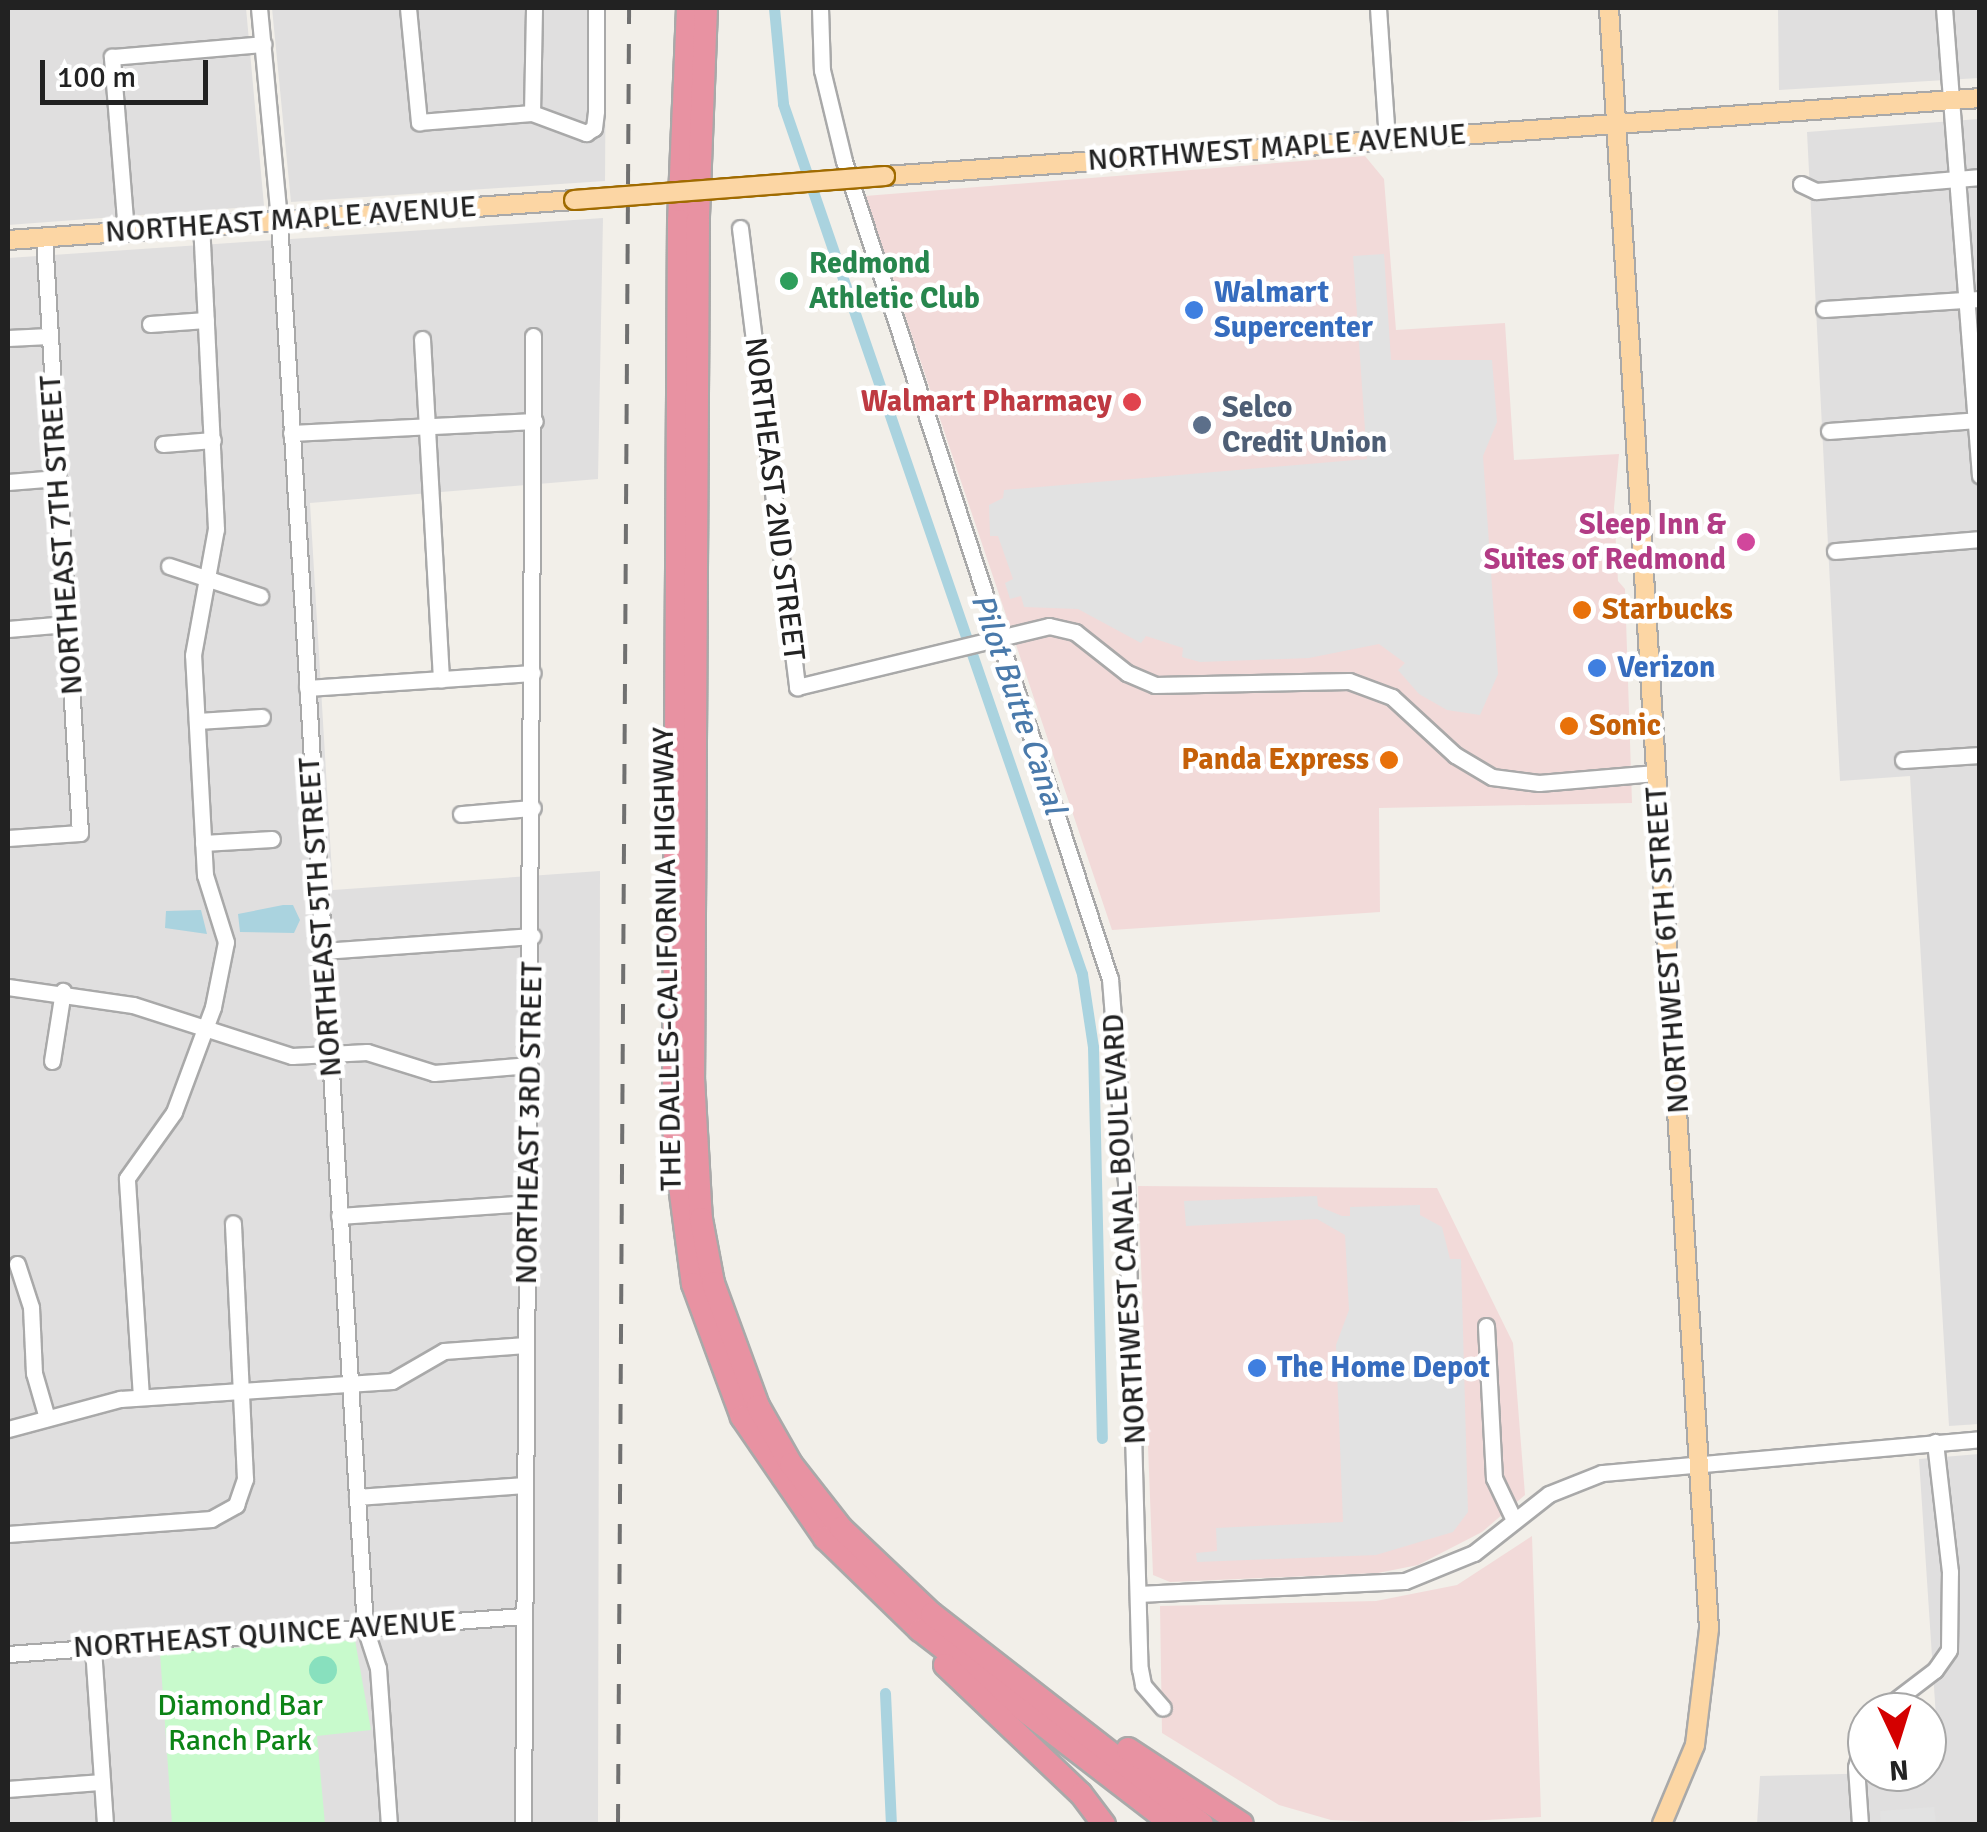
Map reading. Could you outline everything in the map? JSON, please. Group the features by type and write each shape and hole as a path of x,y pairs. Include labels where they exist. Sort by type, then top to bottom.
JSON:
{"highway":[{"name":"THE DALLES-CALIFORNIA HIGHWAY","path":"688,8 679,221 674,1058 682,1223 710,1342 742,1417 784,1485 867,1583 1172,1824"},
{"name":"THE DALLES-CALIFORNIA HIGHWAY","path":"706,8 698,220 693,1058 701,1219 730,1339 792,1464 883,1571 979,1652 1202,1824"},
{"path":"867,1583 912,1636 1082,1794 1104,1824"},
{"path":"979,1652 1242,1824"}],"main road":[{"name":"NORTHWEST 6TH STREET","path":"1608,8 1699,1462 1706,1686 1685,1777 1662,1824"},
{"name":"NORTHWEST MAPLE AVENUE","path":"574,200 1980,98"},
{"name":"NORTHEAST MAPLE AVENUE","path":"8,240 574,200"}],"street":[{"name":"NORTHEAST 5TH STREET","path":"260,8 278,221 365,1628 378,1668 388,1824"},
{"path":"408,8 419,122 532,114 578,132 594,128 596,8"},
{"path":"532,114 534,8"},
{"name":"NORTHWEST CANAL BOULEVARD","path":"820,8 822,70 844,161 991,637 1066,834 1115,1002 1140,1669 1143,1684 1164,1708"},
{"path":"1378,8 1387,141"},
{"path":"1944,8 1957,179 1973,299 1980,476"},
{"path":"126,232 112,57 263,44"},
{"path":"1800,184 1816,191 1980,177"},
{"path":"141,1398 126,1178 174,1112 204,1029 226,942 205,876 193,654 216,529 201,226"},
{"name":"NORTHEAST 2ND STREET","path":"740,228 797,687 1049,626 1075,632 1127,673 1178,688 1349,681 1392,697 1492,777 1539,783 1656,773"},
{"name":"NORTHEAST 7TH STREET","path":"8,838 80,833 44,238"},
{"path":"1824,309 1973,299"},
{"path":"150,324 206,320"},
{"path":"8,338 50,336"},
{"name":"NORTHEAST 3RD STREET","path":"523,1824 534,673 533,336"},
{"path":"422,339 442,679"},
{"path":"291,433 535,420"},
{"path":"1829,431 1977,420"},
{"path":"163,444 213,440"},
{"path":"8,482 58,478"},
{"path":"1835,551 1980,539"},
{"path":"169,566 260,596"},
{"path":"8,628 67,624"},
{"path":"307,688 534,673"},
{"path":"196,721 262,717"},
{"path":"1903,760 1980,755"},
{"path":"461,814 533,808"},
{"path":"203,843 272,839"},
{"path":"323,951 532,936"},
{"path":"8,988 63,991 133,1005 292,1056 367,1052 434,1073 530,1066"},
{"path":"52,1061 63,991"},
{"path":"340,1216 528,1203"},
{"path":"8,1534 211,1519 236,1505 246,1479 234,1224"},
{"path":"17,1264 31,1306 34,1373 46,1418"},
{"path":"1486,1326 1494,1478 1514,1520"},
{"path":"8,1429 141,1398 392,1381 444,1351 526,1345"},
{"path":"1138,1594 1405,1581 1474,1553 1549,1494 1591,1476 1699,1462 1980,1439"},
{"path":"1907,1692 1936,1670 1949,1650 1950,1572 1935,1442"},
{"path":"357,1497 524,1485"},
{"name":"NORTHEAST QUINCE AVENUE","path":"8,1654 523,1616"},
{"path":"93,1648 105,1824"},
{"path":"8,1789 102,1782"},
{"path":"1858,1792 1860,1824"}],"shaded area":[{"path":"8,8 246,8 264,206 8,225"},
{"path":"272,8 606,8 605,181 291,202"},
{"path":"1778,8 1979,8 1979,78 1779,90"},
{"path":"1979,119 1979,1424 1949,1426 1910,776 1840,781 1807,132"},
{"path":"1365,156 1384,179 1396,330 1505,323 1514,460 1619,454 1614,508 1618,581 1625,589 1632,803 1379,808 1380,912 1112,930 865,196"},
{"path":"603,218 598,479 310,503 333,890 600,871 598,1824 8,1824 8,258"},
{"path":"1384,254 1391,360 1492,360 1497,422 1483,456 1498,674 1480,715 1447,710 1419,694 1398,670 1405,663 1379,644 1309,658 1200,662 1182,657 1183,648 1146,636 1141,643 1078,609 1024,607 1021,596 1010,599 1005,583 1013,579 998,536 990,536 989,505 1003,498 1004,490 1367,459 1353,256"},
{"path":"1138,1186 1437,1188 1513,1343 1525,1495 1482,1532 1418,1565 1378,1573 1170,1582 1153,1575"},
{"path":"1317,1196 1318,1206 1342,1216 1350,1216 1350,1207 1420,1205 1420,1215 1442,1227 1450,1259 1461,1259 1468,1512 1453,1532 1376,1555 1197,1562 1196,1553 1217,1551 1216,1528 1343,1522 1336,1345 1349,1310 1345,1235 1317,1219 1186,1226 1184,1201"},
{"path":"1979,1454 1979,1824 1757,1824 1760,1776 1847,1774 1847,1792 1947,1792 1947,1692 1934,1692 1919,1459"},
{"path":"1532,1536 1541,1817 1416,1824 1331,1820 1279,1805 1162,1733 1160,1606 1376,1601 1457,1585"},
{"path":"1934,1807 1936,1824 1881,1824 1880,1811"}],"green space":[{"name":"Diamond Bar Ranch Park","path":"355,1640 371,1730 317,1736 325,1824 172,1824 160,1653"},
{"path":"323,1656 333,1660 337,1670 333,1680 323,1684 313,1680 309,1670 313,1660"}],"water":[{"path":"293,905 300,920 294,933 240,932 238,914"},
{"path":"201,910 207,934 165,928 166,911"}],"waterway":[{"name":"Pilot Butte Canal","path":"774,8 783,104 1082,974 1093,1047 1102,1438"},
{"name":"Pilot Butte Canal","path":"885,1693 891,1824"}],"railway":[{"path":"618,1824 629,8"}],"place":[{"name":"Redmond Athletic Club","path":"789,281"},
{"name":"Walmart Supercenter","path":"1194,310"},
{"name":"Walmart Pharmacy","path":"1132,402"},
{"name":"Selco Credit Union","path":"1202,425"},
{"name":"Sleep Inn & Suites of Redmond","path":"1746,542"},
{"name":"Starbucks","path":"1582,610"},
{"name":"Verizon","path":"1597,668"},
{"name":"Sonic","path":"1569,726"},
{"name":"Panda Express","path":"1389,760"},
{"name":"The Home Depot","path":"1257,1368"}]}
